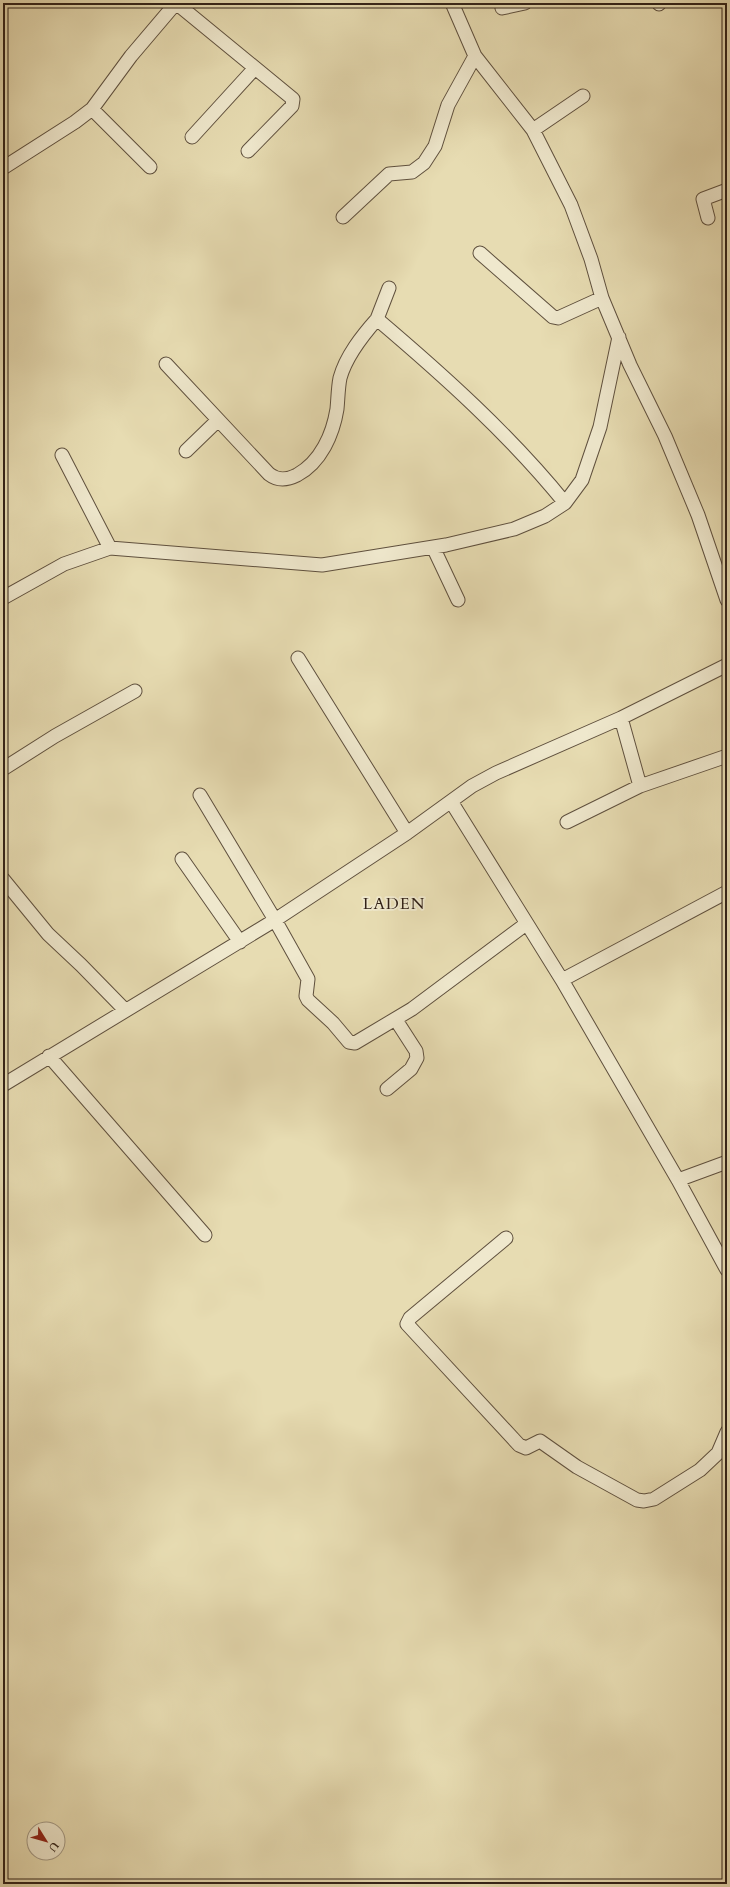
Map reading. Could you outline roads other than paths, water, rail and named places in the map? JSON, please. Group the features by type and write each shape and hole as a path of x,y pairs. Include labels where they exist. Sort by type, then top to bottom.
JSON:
{"street":[{"path":"3,168 75,122 92,109 131,56 176,3 255,68 291,95 293,102 248,151"},
{"path":"452,3 475,56 533,130 571,204 591,258 602,298 630,365 664,436 698,515 727,600"},
{"path":"502,8 524,3"},
{"path":"343,217 388,174 412,172 424,163 435,146 448,105 475,56"},
{"path":"192,137 255,68"},
{"path":"533,130 582,96"},
{"path":"92,109 150,167"},
{"path":"708,218 703,199 727,190"},
{"path":"480,253 553,317 558,318 602,298"},
{"path":"166,364 273,476 276,478 290,479 302,472 322,451 329,438 336,411 340,379 349,356 363,335 377,319 389,288"},
{"path":"377,319 407,344 490,422 542,474 565,503"},
{"path":"3,598 64,564 110,548 322,565 433,547 514,529 545,516 565,503 582,480 600,427 619,337"},
{"path":"186,451 218,420"},
{"path":"62,455 110,548"},
{"path":"433,547 458,600"},
{"path":"298,658 407,833"},
{"path":"3,1085 275,920 407,833 452,802 472,786 496,773 621,718 727,665"},
{"path":"3,769 55,736 135,691"},
{"path":"621,718 640,786"},
{"path":"567,822 640,786 727,756"},
{"path":"200,795 275,920 308,979 306,996 308,1000 333,1023 347,1041 355,1043 396,1020 526,924"},
{"path":"452,802 562,980 678,1180 727,1270"},
{"path":"182,858 240,942"},
{"path":"3,879 48,934 125,1010"},
{"path":"562,980 727,892"},
{"path":"387,1089 411,1069 417,1058 416,1051 396,1020"},
{"path":"49,1056 205,1235"},
{"path":"678,1180 727,1162"},
{"path":"506,1238 410,1318 407,1324 519,1445 526,1448 540,1441 577,1467 637,1500 644,1501 654,1499 700,1470 718,1453 727,1432"}],"district":[{"name":"LADEN","path":"394,904"}]}
